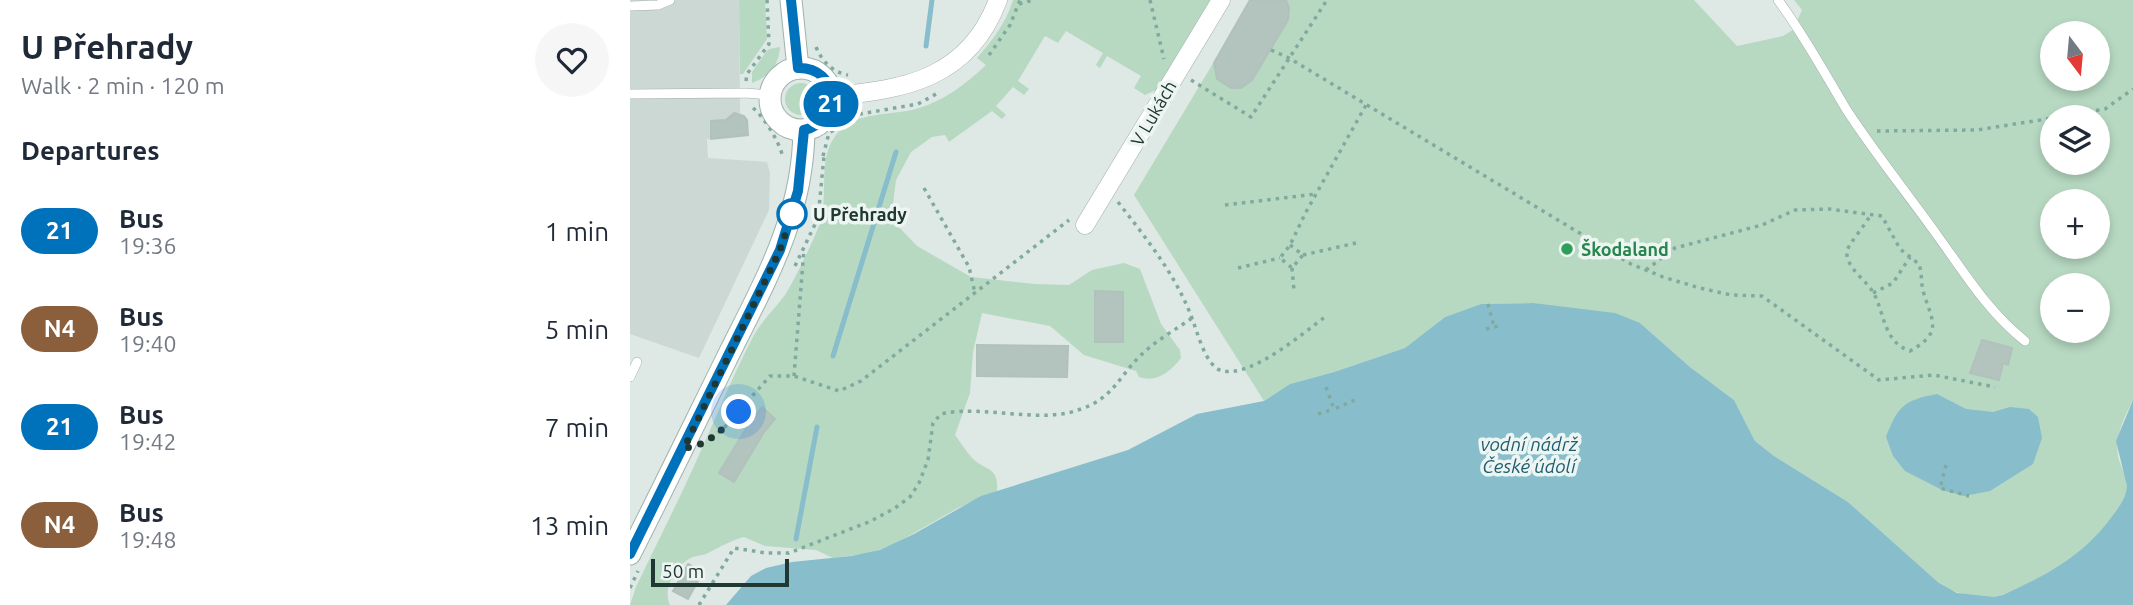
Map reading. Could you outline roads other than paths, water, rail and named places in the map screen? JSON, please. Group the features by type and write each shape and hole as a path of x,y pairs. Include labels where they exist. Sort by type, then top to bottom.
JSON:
{"main road":[{"path":"791,0 798,68"},
{"path":"798,68 810,69 820,75 828,84 832,96 831,108 825,119 816,127 804,130 792,129 779,122 771,110 770,95 773,84 789,70 798,68"},
{"path":"630,554 780,250 800,179 804,130"}],"street":[{"path":"832,96 892,89 916,82 949,65 978,37 998,0"},
{"name":"V Lukách","path":"1080,220 1108,189 1222,0"}],"lane":[{"path":"630,6 658,5 670,0"},
{"path":"1778,0 1794,21 1862,132 1977,291 2004,325 2025,341"},
{"path":"630,94 770,95"},
{"path":"630,377 637,362"}],"water":[{"name":"vodní nádrž České údolí","path":"1533,303 1615,313 1640,323 1690,367 1734,400 1755,441 1774,456 1848,502 1939,583 1957,593 1994,597 2003,595 2064,562 2102,529 2120,505 2127,486 2116,441 2133,400 2133,605 726,605 751,576 766,568 880,550 981,496 1128,450 1197,414 1264,401 1290,384 1405,348 1445,317 1481,304"},
{"path":"1937,394 1966,409 1993,412 2010,407 2029,409 2038,417 2042,438 2033,464 1990,491 1964,496 1942,490 1905,471 1893,456 1886,437 1890,426 1904,406 1917,399"}],"waterway":[{"path":"926,46 932,0"},
{"path":"833,356 896,152"},
{"path":"796,539 817,427"}],"place":[{"name":"U Přehrady","path":"792,214"},
{"name":"Škodaland","path":"1567,249"}]}
